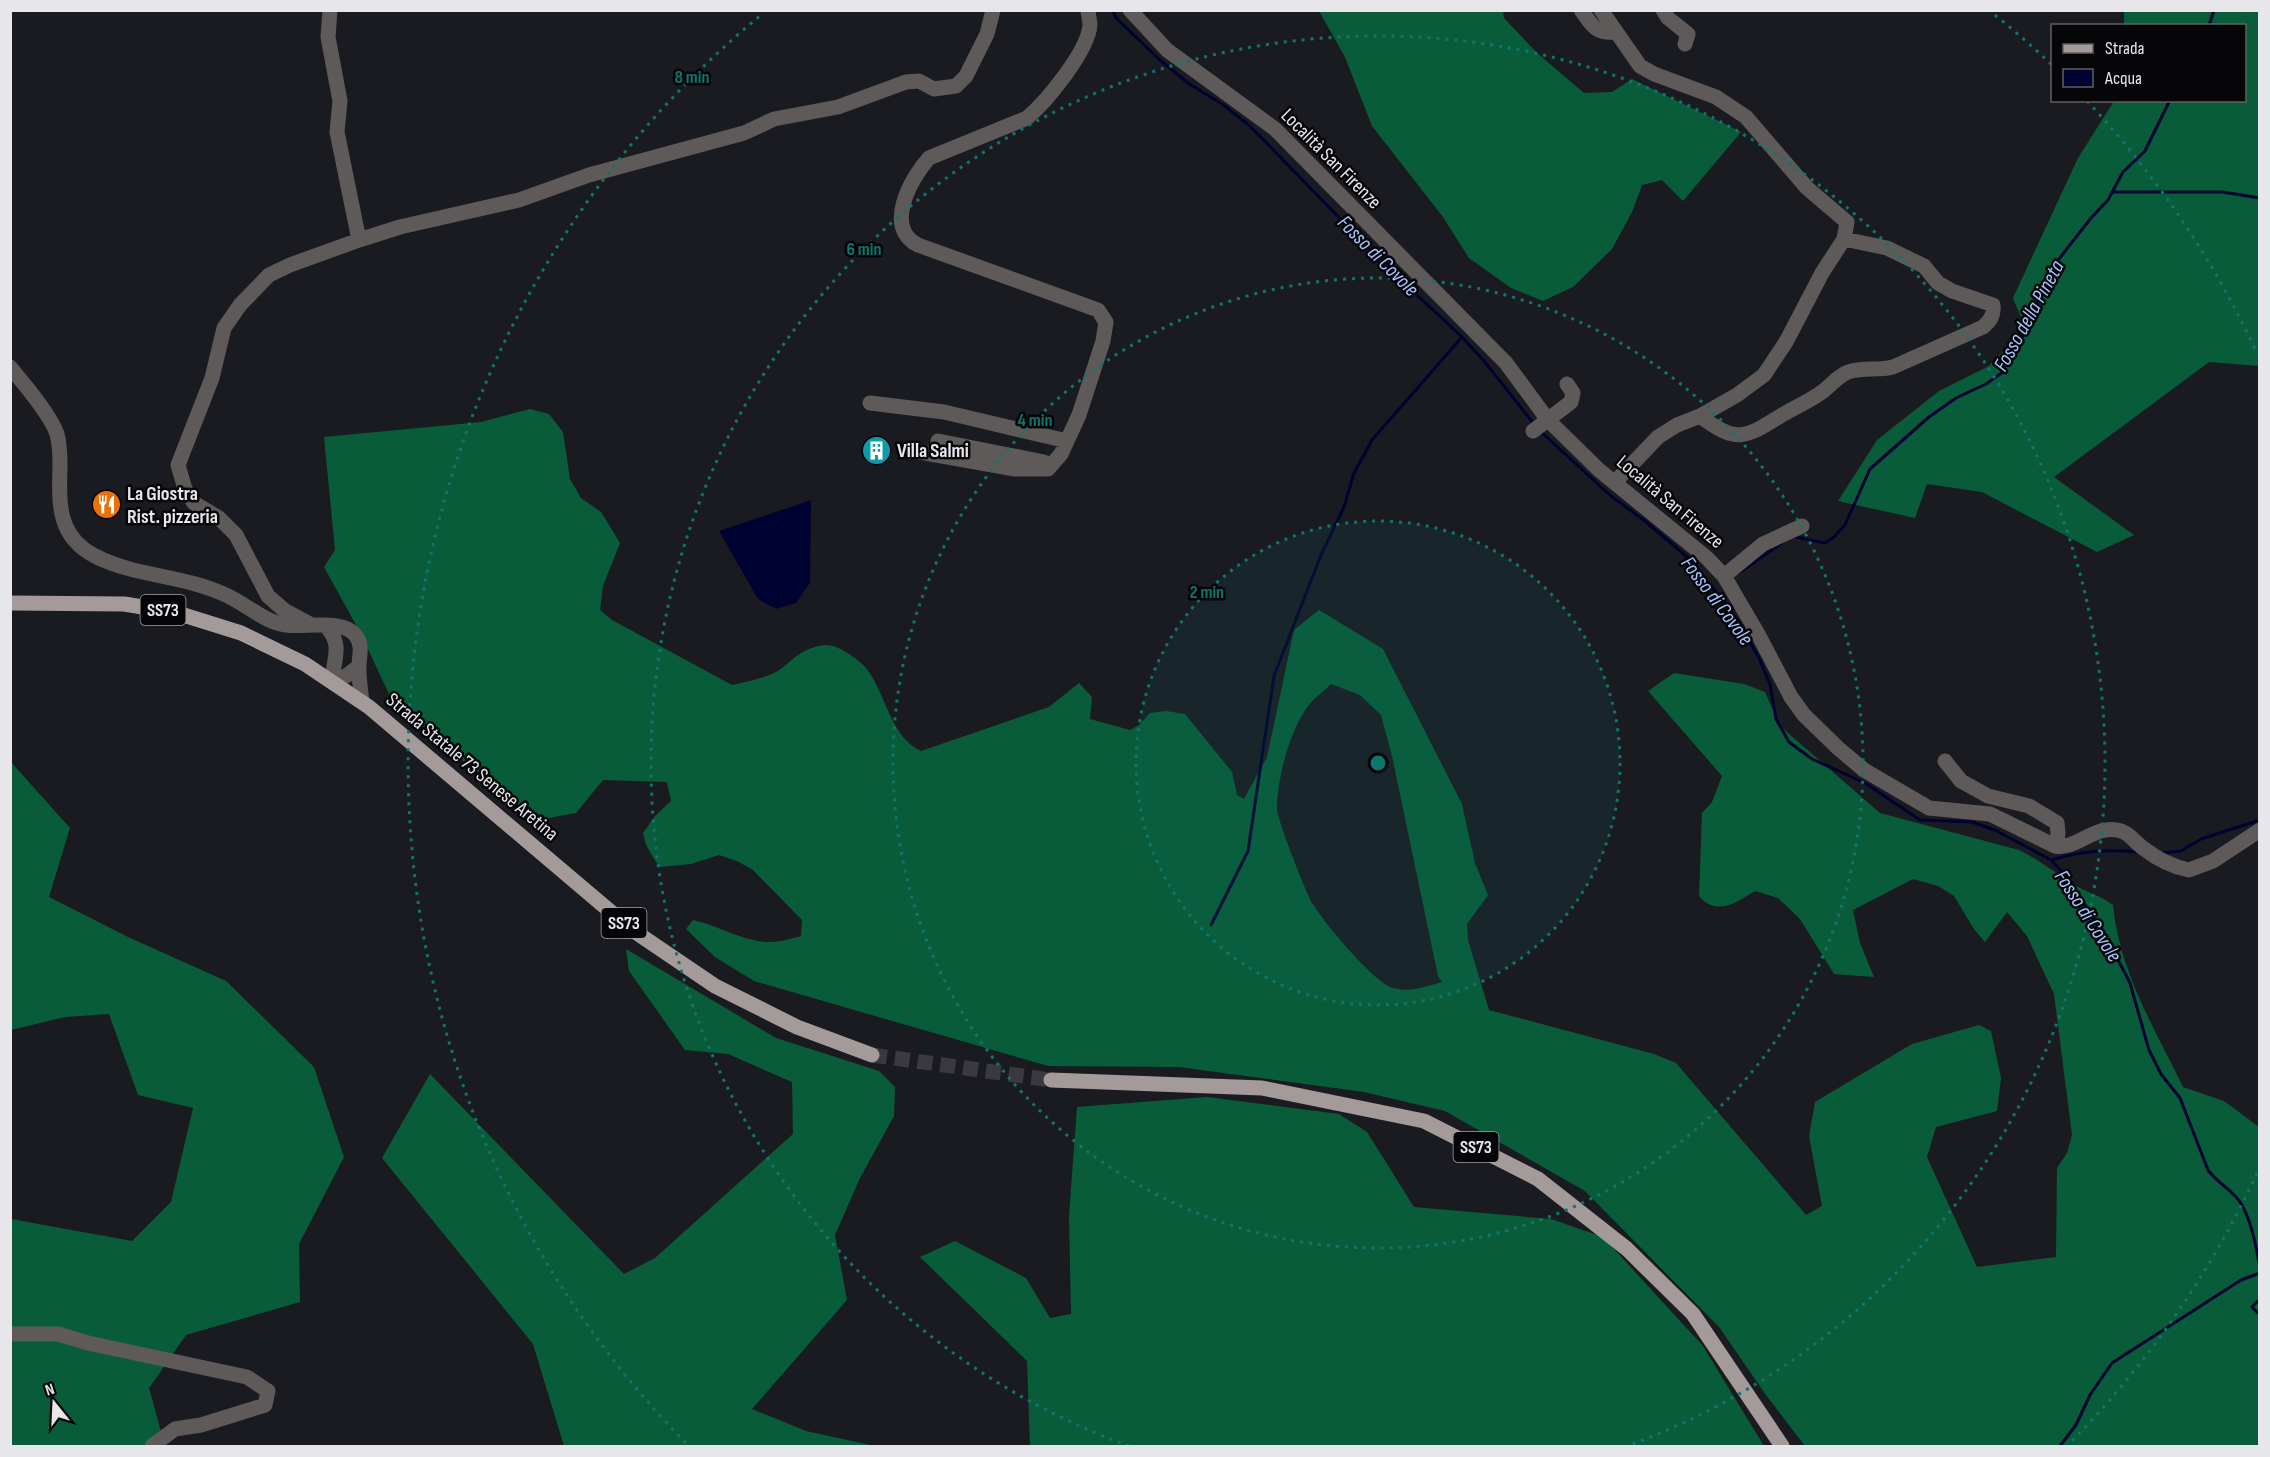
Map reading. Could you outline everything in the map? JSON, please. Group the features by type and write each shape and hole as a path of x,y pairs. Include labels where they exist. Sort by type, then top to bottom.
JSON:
{"main road":[{"name":"Strada Statale 73 Senese Aretina","path":"10,603 124,604 174,612 241,633 305,664 362,702 631,929 715,986 797,1027 872,1055"},
{"name":"SS73","path":"1051,1080 1262,1088 1424,1121 1538,1179 1627,1250 1693,1314 1782,1446"}],"street":[{"path":"330,10 328,37 340,101 337,132 359,240"},
{"path":"358,667 346,676 332,681 337,644 334,636 318,625 285,610 268,596 236,535 219,518 194,503 185,489 178,465 212,378 225,328 240,305 269,275 290,265 400,227 519,200 589,175 744,133 774,119 838,107 906,82 919,81 934,90 956,86 966,76 987,34 993,10"},
{"path":"914,451 1015,469 1048,469 1061,454 1079,416 1103,341 1106,322 1098,310 909,241 902,231 901,218 904,199 920,167 929,158 1027,118 1039,107 1076,58 1090,24 1088,10"},
{"name":"Località San Firenze","path":"1130,10 1167,50 1275,129 1506,363 1540,425 1692,544 1724,576 1764,644 1791,697 1804,715 1864,770 1929,808 1990,814 2055,846"},
{"path":"1581,10 1595,28 1604,33 1616,32"},
{"path":"1601,10 1640,66 1654,74 1716,98 1746,117 1807,188 1847,222 1844,239 1822,273 1786,342 1764,375 1737,395 1658,437 1615,482"},
{"path":"1663,10 1668,18 1688,34 1685,44"},
{"path":"1700,416 1721,432 1740,435 1758,431 1821,393 1845,373 1861,369 1893,368 1983,327 1990,321 1994,313 1993,305 1945,287 1938,283 1924,266 1887,248 1844,239"},
{"path":"10,367 50,420 57,434 60,452 59,504 64,524 74,540 94,555 120,567 193,582 225,594 275,622 288,626 339,626 355,634 360,643 361,653 358,667 362,702"},
{"path":"1540,425 1571,402 1573,393 1567,384"},
{"path":"870,403 944,412 1067,441"},
{"path":"938,441 1052,464"},
{"path":"1724,576 1763,544 1802,526"},
{"path":"305,664 320,663 335,656"},
{"path":"1945,761 1960,781 1988,796 2029,806 2057,823 2058,834 2055,846 2066,848 2095,832 2122,831 2145,849 2169,863 2189,870 2212,861 2259,830"},
{"path":"10,1334 58,1334 88,1343 247,1377 268,1391 265,1405 201,1425 175,1429 152,1446"}],"green space":[{"path":"1319,11 1503,11 1504,18 1537,53 1584,93 1612,92 1632,79 1741,132 1683,201 1662,180 1642,185 1632,212 1612,249 1573,287 1543,301 1511,288 1469,258 1443,217 1372,126 1345,57"},
{"path":"2124,11 2259,11 2259,366 2209,362 2054,477 2134,535 2097,552 1982,492 1927,484 1915,518 1838,501 1877,440 1939,391 1989,366 2025,327 2013,298 2078,158 2113,102 2246,102 2246,24 2124,24"},
{"path":"530,409 549,414 563,432 570,479 581,498 601,512 620,543 603,586 600,610 612,620 732,685 772,674 811,648 827,645 838,648 867,669 896,727 911,745 921,751 1049,707 1079,683 1092,697 1090,719 1130,730 1139,725 1150,713 1166,711 1185,714 1232,772 1237,795 1244,799 1267,757 1294,630 1319,610 1383,649 1462,804 1475,863 1488,895 1467,924 1468,940 1489,1010 1654,1054 1676,1063 1806,1215 1822,1206 1809,1136 1815,1102 1912,1044 1979,1025 1991,1031 2001,1078 1997,1111 1936,1127 1927,1157 1977,1267 2056,1257 2057,1168 2067,1153 2072,1135 2054,994 2027,936 2007,912 1985,942 1974,929 1954,896 1938,886 1913,879 1853,910 1860,943 1874,977 1834,974 1800,919 1778,898 1755,891 1734,903 1720,907 1713,906 1699,896 1702,813 1712,802 1722,776 1648,691 1674,673 1744,684 1765,692 1780,726 1880,813 2019,850 2113,905 2130,976 2183,1087 2224,1101 2259,1127 2259,1446 1805,1446 1719,1327 1585,1191 1445,1111 1364,1092 1179,1067 1048,1066 754,981 715,957 686,929 693,920 750,939 769,942 801,936 802,920 753,870 737,861 719,855 691,864 659,867 646,845 643,833 655,816 671,801 667,782 603,780 576,813 537,820 395,707 361,634 324,567 335,550 324,437 481,422","holes":["1331,684 1360,695 1381,715 1392,756 1438,976 1442,982 1418,988 1405,990 1385,984 1362,964 1327,923 1312,903 1278,815 1278,797 1286,755 1290,741 1308,706"]},
{"path":"10,761 70,828 49,897 128,937 226,981 314,1067 344,1157 299,1244 300,1302 186,1335 149,1388 165,1446 11,1446 11,1219 132,1241 171,1202 193,1108 138,1095 109,1014 65,1017 11,1030"},
{"path":"626,949 776,1038 879,1071 895,1087 894,1116 860,1178 835,1235 847,1300 752,1409 806,1431 875,1446 564,1446 533,1344 382,1158 430,1074 624,1274 655,1258 793,1134 792,1082 728,1054 685,1050 629,971"},
{"path":"1207,1097 1339,1114 1367,1132 1414,1207 1551,1219 1603,1237 1703,1346 1764,1446 1030,1446 1027,1361 920,1257 955,1241 1026,1278 1050,1318 1071,1314 1069,1216 1077,1107"}],"water":[{"path":"811,500 810,583 796,603 776,609 758,599 719,531"}],"waterway":[{"name":"Fosso di Covole","path":"1112,10 1117,19 1160,60 1188,83 1222,104 1250,126 1390,270 1461,336 1534,424"},
{"path":"2210,24 2214,10"},
{"name":"Fosso della Pineta","path":"1796,537 1825,543 1834,537 1845,525 1870,469 1929,417 1956,398 1986,384 2003,372 2000,366 2019,343 2048,273 2108,200 2123,172 2145,151 2169,102"},
{"name":"Fosso della Pineta","path":"2112,192 2222,192 2260,198"},
{"path":"1211,925 1248,851 1274,676 1321,555 1344,507 1354,473 1372,440 1462,337"},
{"name":"Fosso di Covole","path":"1540,431 1611,496 1686,556 1714,589 1738,621 1759,658 1770,684 1776,719 1789,742 1812,759 1865,783 1920,820 1972,822 1997,831 2051,860 2069,879 2114,952 2130,983 2149,1050 2161,1074 2180,1098 2208,1170 2236,1197 2245,1211 2260,1269"},
{"name":"Fosso della Pineta","path":"1740,572 1782,543"},
{"path":"2162,853 2181,851 2201,839 2260,820"},
{"path":"2051,860 2094,852 2137,852"},
{"path":"2060,1446 2076,1425 2090,1395 2112,1363 2241,1280 2260,1273"},
{"name":"Fosso di Covole","path":"2260,1299 2252,1307 2260,1315"}],"tunnel":[{"path":"872,1055 1051,1080"}],"place":[{"name":"Villa Salmi","path":"876,451"},
{"name":"La Giostra Rist. pizzeria","path":"106,505"}]}
